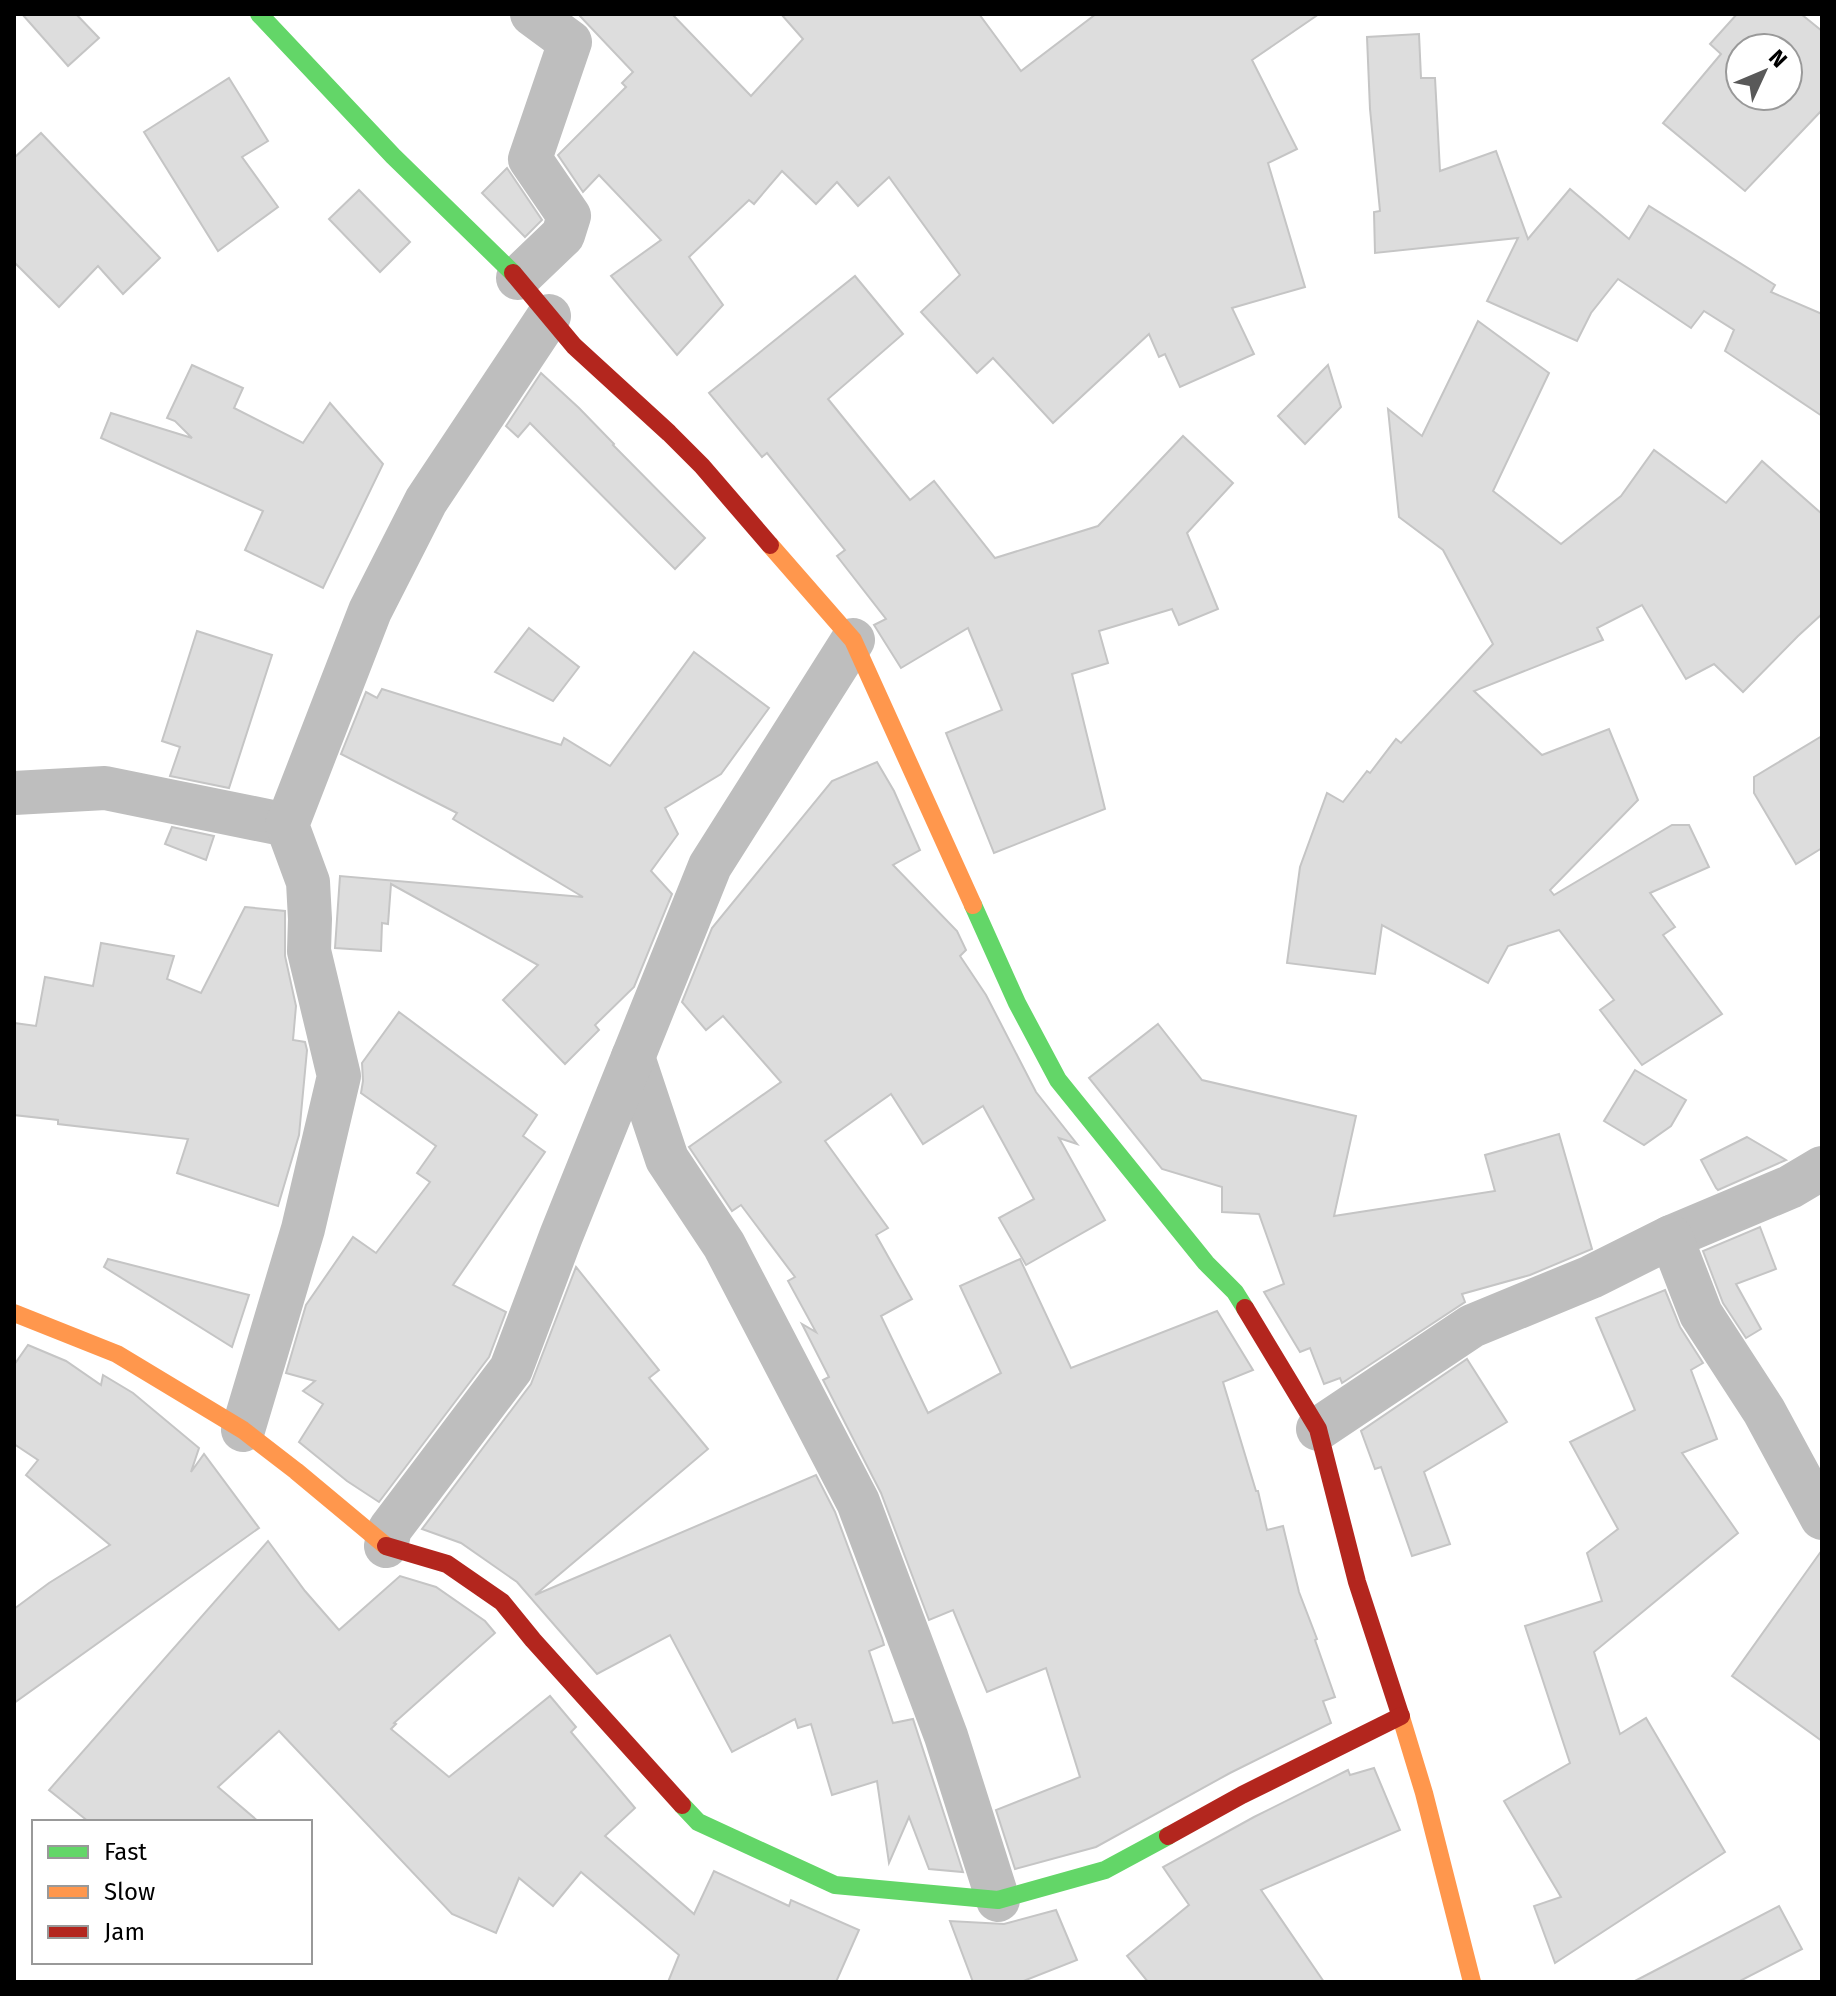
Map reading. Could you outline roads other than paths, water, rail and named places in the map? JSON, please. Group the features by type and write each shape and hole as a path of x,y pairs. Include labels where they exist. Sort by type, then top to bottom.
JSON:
{"street":[{"path":"259,14 393,156 518,278 574,346 702,466 853,640 1017,1003 1058,1080 1206,1263 1235,1292 1318,1429 1357,1582 1424,1793 1472,1982"},
{"path":"518,278 563,235 569,216 530,159 570,42 532,14"},
{"path":"243,1430 303,1229 339,1076 309,951 308,882 287,825 370,611 426,501 549,316"},
{"path":"386,1546 390,1529 511,1369 561,1236 710,866 853,640"},
{"path":"14,793 105,788 287,825"},
{"path":"633,1057 667,1159 724,1245 858,1502 946,1736 998,1900"},
{"path":"1318,1429 1472,1326 1591,1277 1671,1237 1790,1187 1822,1168"},
{"path":"1671,1237 1701,1314 1764,1411 1822,1518"},
{"path":"14,1313 117,1354 243,1430 386,1546 447,1564 502,1602 698,1822 835,1885 998,1900 1105,1870 1242,1795 1401,1716"}]}
